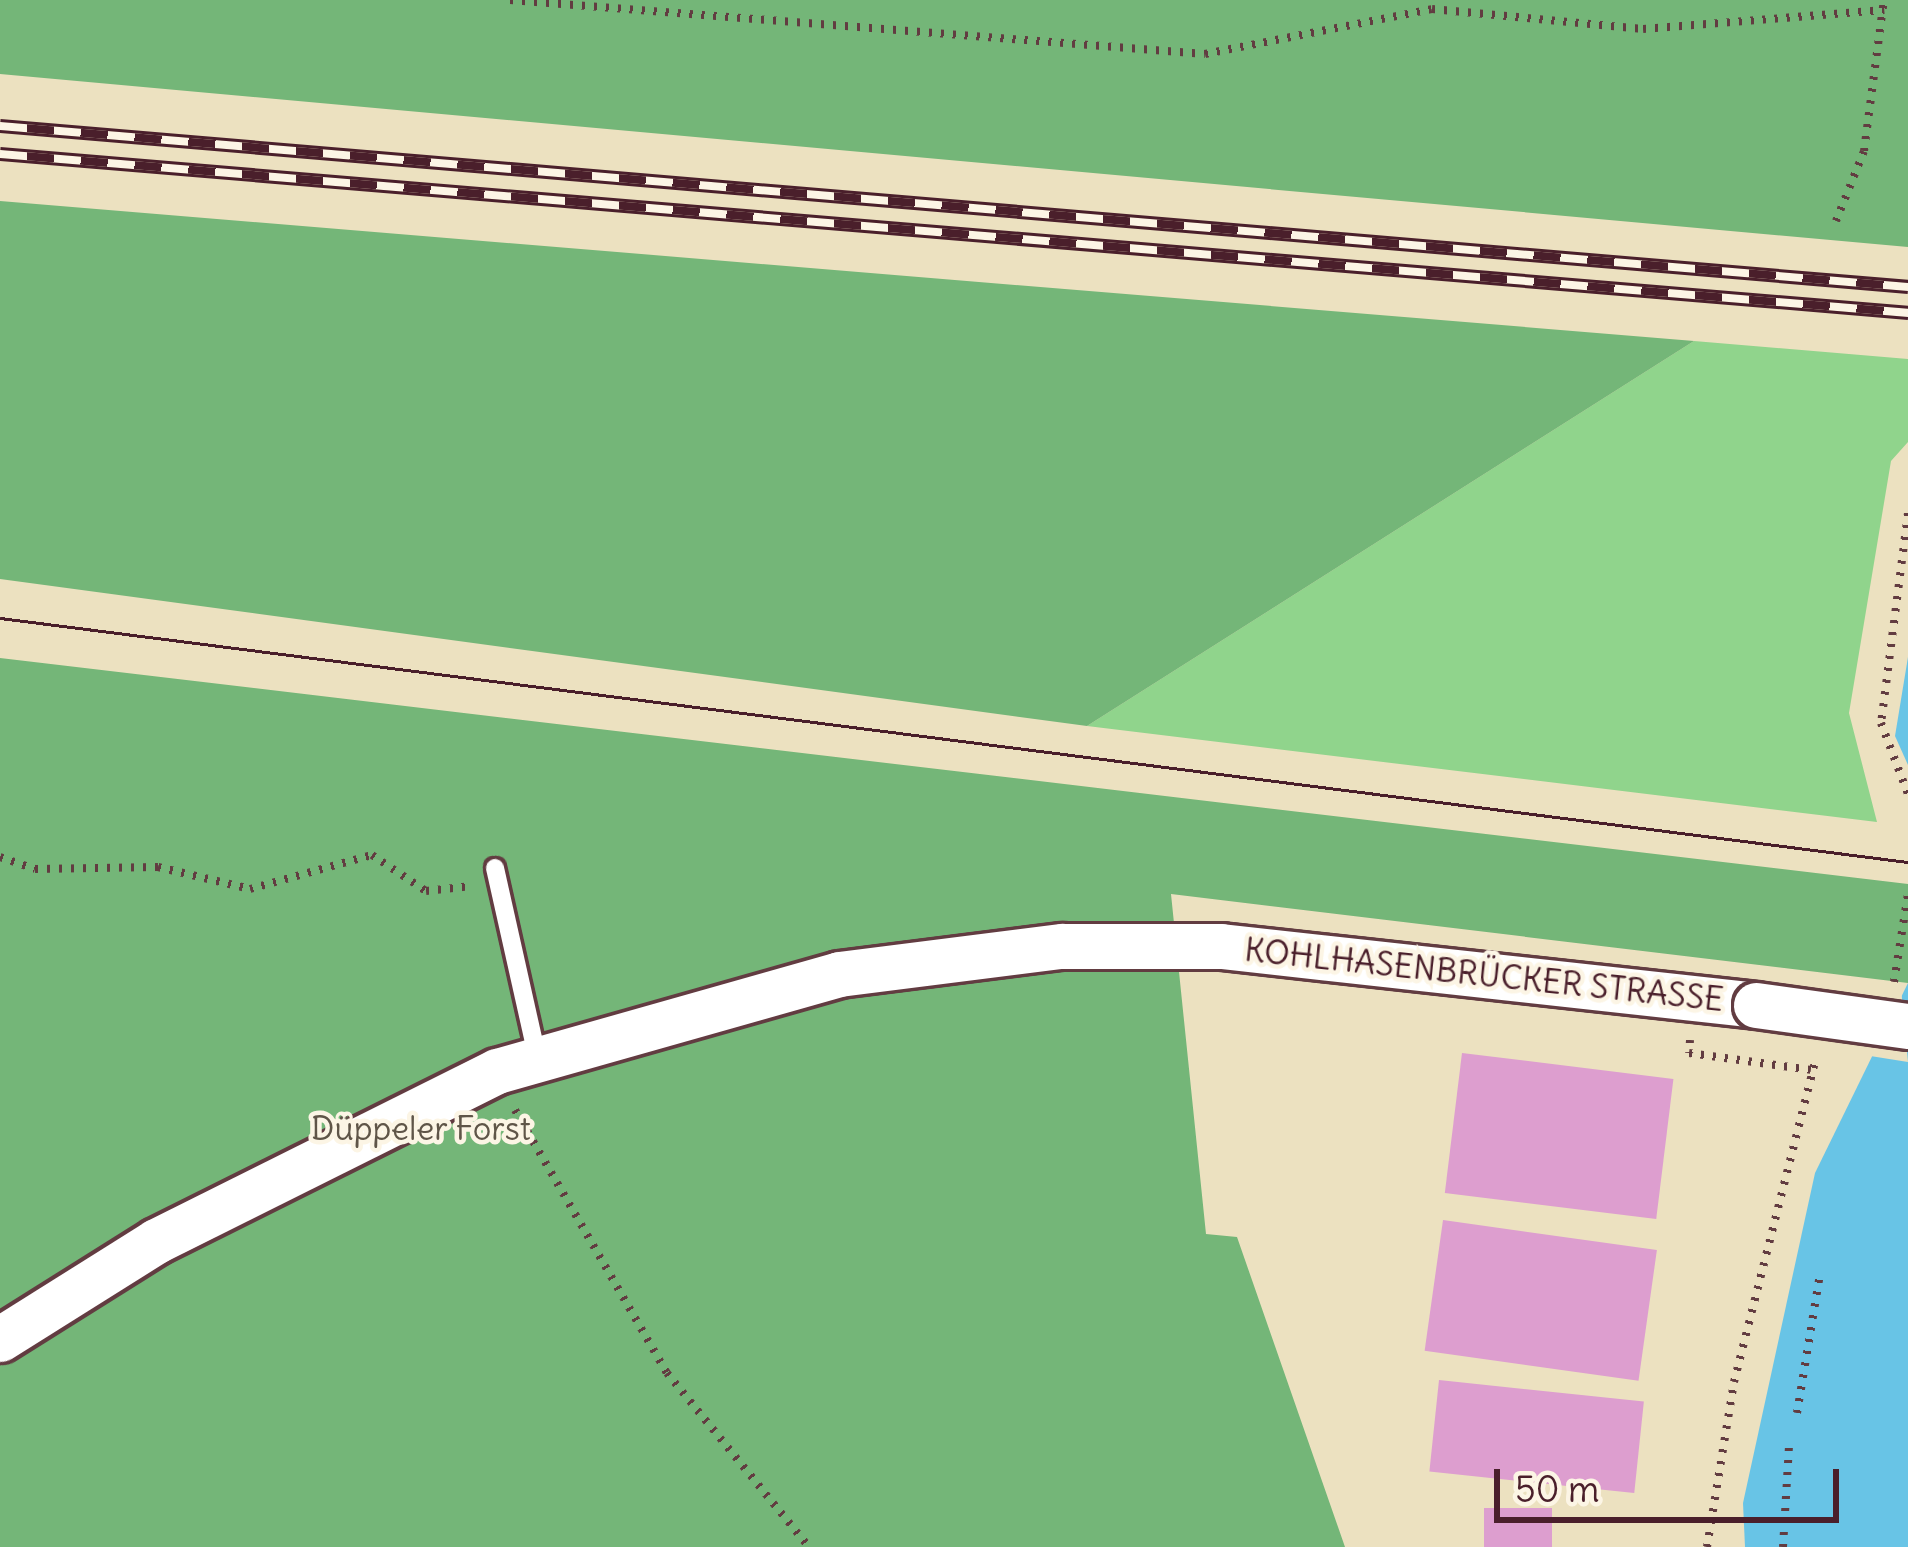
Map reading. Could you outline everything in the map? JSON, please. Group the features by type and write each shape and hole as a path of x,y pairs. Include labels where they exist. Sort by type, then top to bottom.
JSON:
{"street":[{"name":"KOHLHASENBRÜCKER STRASSE","path":"0,1339 156,1241 517,1063 839,974 1062,946 1404,959 1908,1026"}],"lane":[{"path":"496,876 517,1063"}],"path":[{"path":"510,0 1205,53 1432,9 1643,29 1884,5 1864,151 1836,221"},
{"path":"1908,513 1881,723 1908,794"},
{"path":"0,856 35,869 158,867 250,889 372,855 426,891 496,876"},
{"path":"517,1063 550,1185 667,1373 809,1547"},
{"path":"1707,1547 1734,1382 1811,1070"},
{"path":"1797,1413 1820,1274"},
{"path":"1784,1547 1789,1446"}],"green space":[{"path":"0,0 1908,0 1908,247 0,74"},
{"path":"0,201 1694,341 1087,726 0,579"},
{"path":"1694,341 1908,359 1908,442 1891,461 1849,713 1877,822 1087,726"},
{"name":"Düppeler Forst","path":"0,658 1908,884 1908,983 1171,894 1206,1234 1237,1237 1345,1547 0,1547"}],"water":[{"path":"1908,657 1908,765 1895,736"},
{"path":"1908,983 1908,1547 1745,1547 1743,1503 1815,1173"}],"pier":[{"path":"1901,988 1908,1062 1864,1055"}],"building":[{"path":"1462,1053 1673,1079 1656,1219 1445,1193"},
{"path":"1443,1220 1657,1250 1639,1381 1425,1351"},
{"path":"1439,1380 1644,1402 1634,1493 1429,1471"},
{"path":"1484,1508 1552,1508 1552,1547 1484,1547"}],"tram line":[{"path":"0,618 1908,862"}],"railway":[{"path":"0,126 1908,287"},
{"path":"0,154 1908,313"}]}
